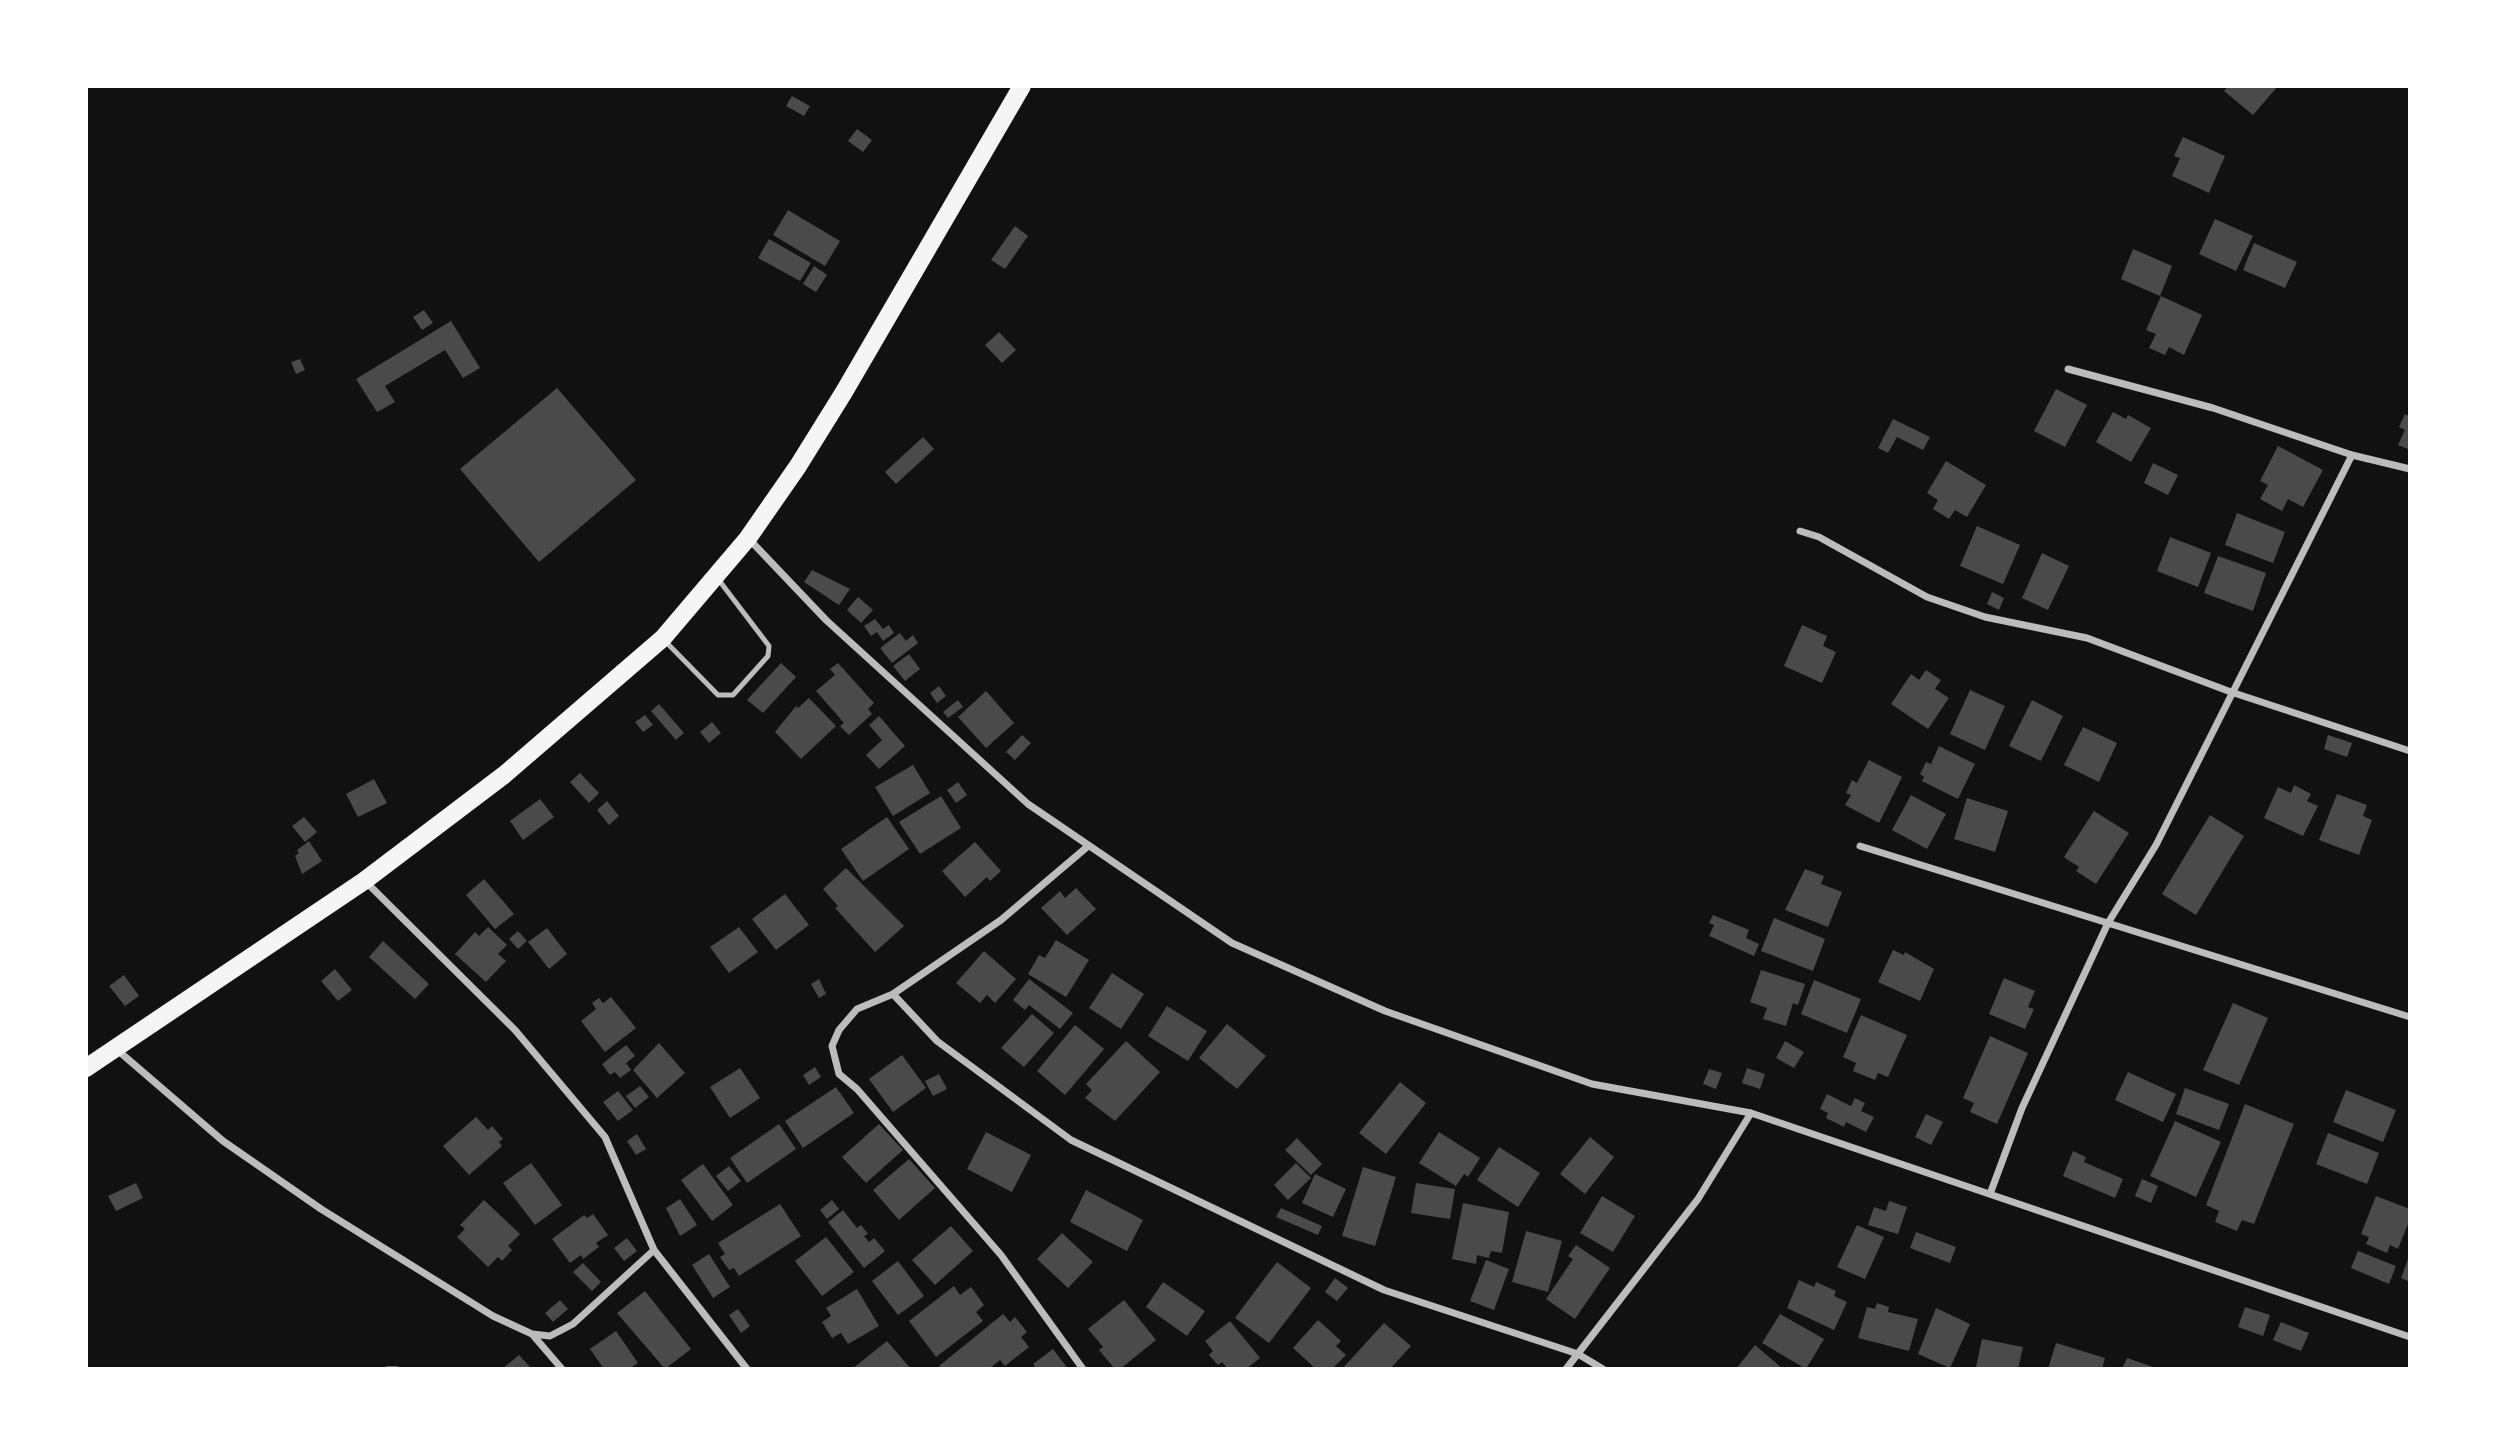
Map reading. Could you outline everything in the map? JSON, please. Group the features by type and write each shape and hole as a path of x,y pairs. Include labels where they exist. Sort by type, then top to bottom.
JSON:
{"main road":[{"path":"86,1068 364,881 504,775 663,638 748,538 844,393 1021,86"}],"street":[{"path":"2068,369 2213,408 2352,455 2410,469"},
{"path":"1990,1194 2022,1108 2108,923 2156,845 2352,455"},
{"path":"1800,531 1819,537 1927,597 1985,617 2087,638 2231,692 2410,751"},
{"path":"748,538 826,620 1028,804 1087,847 1233,943 1385,1011 1592,1084 1751,1112 2410,1337"},
{"path":"1860,846 2410,1017"},
{"path":"1083,1369 1001,1255 866,1099 839,1074 832,1046 839,1030 857,1009 893,994 1001,920 1087,847"},
{"path":"364,881 515,1030 605,1137 654,1250 747,1369"},
{"path":"893,994 937,1041 1071,1140 1384,1290 1578,1354 1603,1369"},
{"path":"115,1048 223,1141 310,1202 493,1316 532,1334 550,1336 572,1324 654,1250"},
{"path":"1566,1369 1698,1199 1751,1112"},
{"path":"532,1334 562,1369"}],"lane":[{"path":"663,638 718,695 733,695 768,656 769,646 716,576"},
{"path":"387,1369 397,1369"}],"building":[{"path":"2229,86 2278,86 2253,115 2224,91"},
{"path":"792,96 810,106 804,116 786,106"},
{"path":"857,129 872,140 863,152 848,141"},
{"path":"2183,137 2225,156 2209,193 2172,176 2180,158 2174,156"},
{"path":"788,210 840,241 825,266 773,235"},
{"path":"2215,219 2253,236 2236,271 2199,254"},
{"path":"1015,226 1028,236 1005,269 991,260"},
{"path":"769,239 811,263 800,281 758,258"},
{"path":"2254,243 2297,262 2285,288 2243,270"},
{"path":"2133,249 2172,266 2160,296 2121,279"},
{"path":"814,266 827,275 816,292 803,284"},
{"path":"2161,296 2202,315 2184,355 2169,347 2165,355 2149,348 2156,334 2146,330"},
{"path":"424,310 433,323 422,330 413,317"},
{"path":"451,321 480,368 463,378 445,350 385,386 395,402 377,412 356,379"},
{"path":"999,332 1016,350 1002,363 985,345"},
{"path":"300,359 305,370 296,374 291,362"},
{"path":"557,388 636,480 539,562 460,469"},
{"path":"2056,389 2087,405 2065,447 2034,431"},
{"path":"2113,412 2126,419 2128,415 2151,428 2131,462 2096,442"},
{"path":"2405,414 2410,417 2410,450 2398,445 2405,430 2399,427"},
{"path":"1893,419 1930,437 1923,450 1897,437 1888,453 1878,448"},
{"path":"923,437 934,449 896,484 885,472"},
{"path":"2278,446 2323,470 2303,507 2288,499 2282,511 2260,499 2268,485 2260,481"},
{"path":"1946,461 1986,485 1967,517 1955,510 1949,519 1933,509 1938,500 1927,493"},
{"path":"2153,463 2178,475 2168,495 2144,483"},
{"path":"2237,513 2285,532 2273,563 2225,545"},
{"path":"1977,526 2020,545 2003,584 1960,566"},
{"path":"2170,537 2211,553 2198,587 2157,571"},
{"path":"2042,553 2069,566 2048,610 2022,598"},
{"path":"2218,556 2266,573 2253,611 2204,593"},
{"path":"812,570 850,589 839,605 804,582"},
{"path":"1992,592 2004,598 1999,610 1987,604"},
{"path":"858,597 873,610 861,623 847,610"},
{"path":"875,619 883,629 889,625 894,633 883,641 877,632 871,636 864,626"},
{"path":"1802,625 1827,636 1823,646 1836,652 1822,683 1784,666"},
{"path":"900,633 906,641 913,635 918,643 892,663 880,648"},
{"path":"909,654 920,669 905,681 893,666"},
{"path":"781,663 796,677 763,713 747,700"},
{"path":"838,663 874,703 868,709 872,714 849,735 840,726 844,723 816,691 835,675 830,669"},
{"path":"1926,670 1941,680 1935,689 1949,698 1928,729 1891,704 1911,674 1919,680"},
{"path":"939,686 946,696 937,703 930,693"},
{"path":"1970,690 2005,706 1985,750 1950,734"},
{"path":"986,691 1014,723 986,748 958,717"},
{"path":"809,698 836,726 801,759 775,732 796,706 798,708"},
{"path":"958,700 963,707 948,718 943,712"},
{"path":"2032,700 2063,716 2041,761 2009,746"},
{"path":"659,704 684,733 676,740 651,711"},
{"path":"645,715 653,725 643,732 635,722"},
{"path":"879,716 905,746 879,769 866,755 882,740 869,725"},
{"path":"712,722 721,733 709,743 700,732"},
{"path":"2083,727 2117,743 2099,782 2064,765"},
{"path":"1022,735 1031,743 1015,760 1006,752"},
{"path":"2328,735 2352,743 2347,757 2324,749"},
{"path":"1939,746 1975,764 1958,799 1922,781 1924,777 1920,774 1926,762 1931,764"},
{"path":"1869,760 1902,777 1879,823 1845,805 1851,795 1846,793 1852,780 1857,783"},
{"path":"913,765 930,793 893,816 875,787"},
{"path":"580,773 599,793 589,803 570,782"},
{"path":"374,779 387,803 358,817 346,794"},
{"path":"958,782 967,795 956,803 947,790"},
{"path":"2294,785 2311,794 2307,801 2318,806 2303,836 2264,818 2278,787 2291,793"},
{"path":"2337,794 2367,805 2363,816 2372,820 2359,855 2319,840"},
{"path":"1911,795 1946,814 1927,849 1892,830"},
{"path":"941,796 961,828 920,854 899,822"},
{"path":"1967,798 2008,811 1995,852 1954,839"},
{"path":"540,799 554,817 523,840 510,821"},
{"path":"607,801 619,816 609,825 597,810"},
{"path":"2094,811 2129,833 2096,884 2076,871 2079,867 2064,857"},
{"path":"2210,815 2244,836 2196,915 2162,894"},
{"path":"304,817 317,832 305,842 292,826"},
{"path":"887,817 909,849 863,881 841,849"},
{"path":"309,841 322,861 302,874 295,856 299,853 297,850"},
{"path":"975,842 1001,871 990,881 987,877 965,897 942,871"},
{"path":"846,868 904,926 875,952 835,908 838,906 823,889"},
{"path":"1805,869 1824,876 1821,884 1842,892 1828,927 1785,910"},
{"path":"484,879 514,914 495,929 466,895"},
{"path":"1076,888 1096,909 1067,935 1041,908 1060,891 1065,898"},
{"path":"785,894 809,925 776,950 752,919"},
{"path":"1713,915 1749,930 1746,938 1759,944 1754,956 1709,936 1714,925 1709,923"},
{"path":"1774,918 1825,939 1813,971 1761,951"},
{"path":"488,927 507,945 498,954 506,961 486,982 455,954 475,932 479,936"},
{"path":"739,927 758,952 729,973 710,947"},
{"path":"547,928 567,954 549,969 528,942"},
{"path":"518,931 527,941 518,949 509,939"},
{"path":"1056,940 1089,960 1066,997 1028,974 1039,955 1045,958"},
{"path":"383,941 429,984 415,999 369,957"},
{"path":"1893,950 1904,955 1905,952 1934,969 1920,1001 1878,982"},
{"path":"984,951 1016,979 995,1003 987,995 980,1003 956,983"},
{"path":"335,969 352,990 338,1001 321,981"},
{"path":"1761,970 1805,984 1798,1005 1793,1003 1786,1026 1763,1019 1767,1008 1750,1002"},
{"path":"1112,973 1144,994 1121,1029 1089,1008"},
{"path":"124,975 139,996 125,1006 109,986"},
{"path":"2004,978 2035,991 2028,1007 2034,1009 2025,1029 1989,1014"},
{"path":"819,979 826,994 819,998 811,984"},
{"path":"1029,979 1073,1013 1060,1029 1029,1005 1025,1010 1013,1000"},
{"path":"1814,980 1861,999 1847,1033 1801,1014"},
{"path":"611,997 636,1028 605,1052 581,1021 596,1009 592,1003 599,998 603,1003"},
{"path":"2233,1003 2268,1018 2239,1085 2203,1070"},
{"path":"1167,1006 1207,1031 1188,1061 1148,1036"},
{"path":"1032,1014 1054,1033 1024,1067 1001,1048"},
{"path":"1861,1015 1907,1035 1888,1077 1878,1073 1875,1080 1853,1071 1856,1063 1843,1057"},
{"path":"1227,1024 1266,1056 1237,1089 1199,1058"},
{"path":"1075,1025 1104,1049 1065,1095 1037,1071"},
{"path":"1990,1036 2028,1053 1997,1124 1970,1112 1974,1103 1963,1098"},
{"path":"1126,1041 1160,1072 1115,1121 1085,1098 1092,1090 1086,1084"},
{"path":"1785,1041 1804,1052 1794,1068 1776,1058"},
{"path":"659,1043 685,1073 657,1098 633,1070"},
{"path":"626,1045 635,1056 626,1063 631,1070 620,1078 615,1072 610,1075 602,1064"},
{"path":"902,1055 926,1088 893,1112 869,1079"},
{"path":"815,1067 821,1077 809,1085 803,1075"},
{"path":"740,1068 760,1098 730,1118 710,1087"},
{"path":"1747,1068 1765,1074 1760,1089 1742,1083"},
{"path":"1709,1069 1722,1073 1716,1089 1703,1084"},
{"path":"2128,1072 2176,1094 2163,1122 2115,1100"},
{"path":"939,1074 947,1089 933,1096 925,1081"},
{"path":"1400,1082 1426,1103 1386,1154 1359,1133"},
{"path":"640,1086 649,1097 635,1108 626,1096"},
{"path":"836,1087 854,1113 803,1148 785,1121"},
{"path":"2185,1088 2229,1104 2219,1130 2176,1114"},
{"path":"2346,1090 2396,1110 2383,1142 2333,1122"},
{"path":"618,1091 633,1110 618,1121 603,1102"},
{"path":"1827,1094 1851,1106 1855,1098 1865,1103 1861,1111 1874,1117 1866,1132 1846,1122 1844,1127 1826,1118 1828,1113 1820,1109"},
{"path":"2245,1104 2294,1124 2254,1224 2242,1220 2237,1231 2215,1222 2219,1211 2206,1205"},
{"path":"1926,1114 1943,1122 1931,1145 1915,1137"},
{"path":"476,1117 488,1130 492,1126 503,1139 499,1142 502,1146 469,1175 443,1146"},
{"path":"2175,1121 2221,1142 2196,1197 2150,1176"},
{"path":"779,1124 796,1149 747,1183 730,1158"},
{"path":"879,1124 903,1150 866,1183 842,1157"},
{"path":"986,1132 1031,1155 1012,1192 967,1169"},
{"path":"1439,1132 1480,1158 1468,1177 1464,1174 1456,1186 1419,1163"},
{"path":"2328,1133 2379,1153 2367,1184 2316,1164"},
{"path":"637,1134 646,1149 636,1155 627,1141"},
{"path":"1590,1137 1614,1157 1585,1194 1560,1174"},
{"path":"1297,1138 1322,1164 1311,1175 1285,1150"},
{"path":"1499,1147 1540,1173 1518,1207 1477,1180"},
{"path":"2073,1151 2086,1157 2084,1162 2123,1179 2115,1198 2063,1176"},
{"path":"909,1159 935,1188 899,1220 873,1190"},
{"path":"531,1163 562,1205 535,1225 503,1183"},
{"path":"1296,1163 1311,1178 1288,1200 1274,1185"},
{"path":"703,1164 733,1205 712,1221 681,1180"},
{"path":"729,1166 741,1181 728,1191 716,1176"},
{"path":"1363,1167 1396,1177 1375,1246 1342,1236"},
{"path":"1315,1174 1346,1189 1333,1217 1302,1203"},
{"path":"2142,1179 2158,1186 2151,1203 2135,1196"},
{"path":"136,1183 143,1198 116,1211 108,1196"},
{"path":"1416,1183 1455,1189 1450,1219 1411,1213"},
{"path":"1086,1190 1143,1220 1127,1251 1070,1222"},
{"path":"1602,1196 1635,1216 1613,1252 1580,1233"},
{"path":"2376,1196 2410,1209 2410,1219 2398,1249 2390,1245 2387,1253 2366,1244 2369,1237 2361,1234"},
{"path":"680,1199 697,1225 680,1236 666,1208"},
{"path":"484,1200 520,1234 508,1246 512,1250 502,1261 498,1257 488,1267 457,1237 465,1229 460,1225"},
{"path":"832,1200 839,1209 827,1219 820,1210"},
{"path":"1889,1201 1907,1207 1898,1234 1868,1225 1874,1207 1886,1211"},
{"path":"1463,1203 1509,1212 1502,1253 1491,1251 1489,1258 1477,1255 1476,1264 1452,1259"},
{"path":"780,1204 801,1236 739,1276 734,1268 729,1270 720,1257 725,1254 718,1243"},
{"path":"1281,1208 1322,1226 1318,1235 1276,1217"},
{"path":"843,1210 857,1228 861,1225 868,1234 864,1236 869,1242 874,1238 885,1251 864,1268 828,1222"},
{"path":"593,1214 608,1235 596,1243 599,1247 583,1259 581,1255 570,1263 552,1239 584,1215 587,1218"},
{"path":"1857,1225 1884,1237 1865,1279 1837,1267"},
{"path":"951,1226 973,1251 935,1285 912,1260"},
{"path":"1526,1231 1562,1241 1548,1292 1512,1282"},
{"path":"1916,1232 1956,1247 1950,1263 1910,1248"},
{"path":"1062,1233 1093,1262 1068,1288 1037,1259"},
{"path":"826,1237 854,1272 822,1296 795,1261"},
{"path":"627,1238 637,1251 624,1261 614,1248"},
{"path":"1576,1245 1610,1268 1575,1319 1546,1299 1573,1259 1568,1256"},
{"path":"2358,1251 2396,1266 2389,1284 2351,1268"},
{"path":"709,1254 730,1287 713,1298 692,1265"},
{"path":"2408,1259 2410,1260 2410,1282 2401,1278"},
{"path":"1486,1260 1509,1269 1494,1310 1470,1301"},
{"path":"898,1261 924,1296 898,1315 872,1281"},
{"path":"1277,1262 1311,1288 1269,1343 1235,1318"},
{"path":"583,1263 601,1282 592,1291 573,1272"},
{"path":"1335,1278 1348,1288 1337,1301 1325,1292"},
{"path":"1799,1280 1814,1287 1816,1282 1836,1291 1834,1296 1847,1302 1834,1330 1787,1308"},
{"path":"1163,1282 1205,1311 1187,1336 1146,1307"},
{"path":"954,1286 960,1295 971,1287 984,1305 976,1312 983,1321 936,1357 909,1321"},
{"path":"857,1289 879,1326 848,1344 841,1333 832,1338 822,1322 831,1316 826,1308"},
{"path":"645,1291 691,1349 665,1369 617,1313"},
{"path":"560,1300 568,1309 553,1322 545,1313"},
{"path":"1124,1300 1156,1340 1120,1369 1115,1369 1099,1350 1103,1347 1088,1329"},
{"path":"1877,1303 1889,1307 1888,1312 1918,1319 1909,1351 1858,1338 1867,1307 1875,1309"},
{"path":"2245,1307 2270,1315 2263,1336 2238,1327"},
{"path":"1936,1308 1970,1324 1950,1368 1918,1354"},
{"path":"738,1309 750,1326 741,1333 729,1315"},
{"path":"1003,1314 1010,1322 1015,1317 1027,1332 1021,1337 1029,1347 1005,1366 1000,1360 989,1369 942,1369 939,1366"},
{"path":"1780,1314 1824,1339 1806,1369 1762,1343"},
{"path":"1318,1320 1341,1341 1336,1346 1346,1355 1332,1369 1316,1369 1293,1348"},
{"path":"1230,1321 1260,1358 1246,1369 1228,1369 1222,1362 1218,1365 1209,1355 1213,1351 1205,1341"},
{"path":"2281,1322 2309,1333 2301,1351 2273,1340"},
{"path":"1384,1323 1411,1346 1390,1369 1342,1369"},
{"path":"616,1331 638,1363 629,1369 604,1369 590,1349"},
{"path":"1982,1339 2023,1347 2018,1369 1976,1367"},
{"path":"887,1341 911,1369 852,1369"},
{"path":"2056,1343 2105,1358 2102,1369 2048,1369"},
{"path":"1755,1345 1782,1368 1736,1369"},
{"path":"1053,1349 1068,1369 1037,1369 1033,1364"},
{"path":"519,1355 532,1369 502,1369"},
{"path":"2127,1358 2159,1369 2122,1369"}]}
